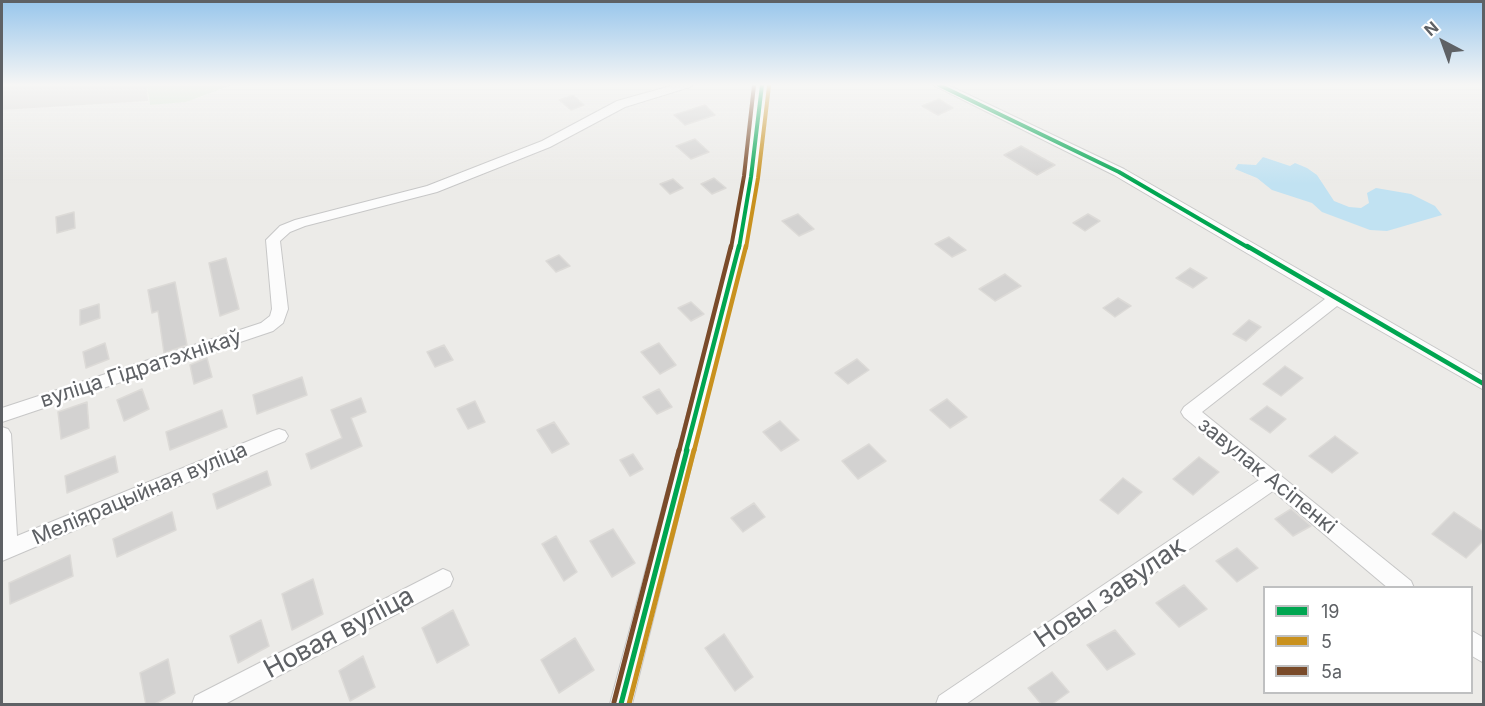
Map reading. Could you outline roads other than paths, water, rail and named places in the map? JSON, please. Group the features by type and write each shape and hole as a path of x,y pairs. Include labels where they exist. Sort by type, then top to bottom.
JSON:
{"street":[{"name":"вуліца Гідратэхнікаў","path":"2,415 267,327 277,319 280,309 273,240 285,229 300,223 432,189 546,144 595,118"},
{"path":"621,705 740,242 758,118"},
{"path":"1010,118 1119,172 1484,384"},
{"name":"завулак Асіпенкі","path":"1335,299 1190,412 1402,586"},
{"path":"2,434 5,551"},
{"name":"Меліярацыйная вуліца","path":"5,551 279,436"},
{"name":"Новы завулак","path":"947,705 1273,481"},
{"name":"Новая вуліца","path":"203,705 443,579"}],"water":[{"path":"1263,157 1290,166 1295,163 1307,168 1317,175 1334,201 1349,207 1361,208 1369,203 1367,193 1376,188 1411,194 1435,206 1442,215 1387,231 1370,230 1322,212 1312,203 1272,190 1257,178 1235,169 1238,164 1256,165"}]}
